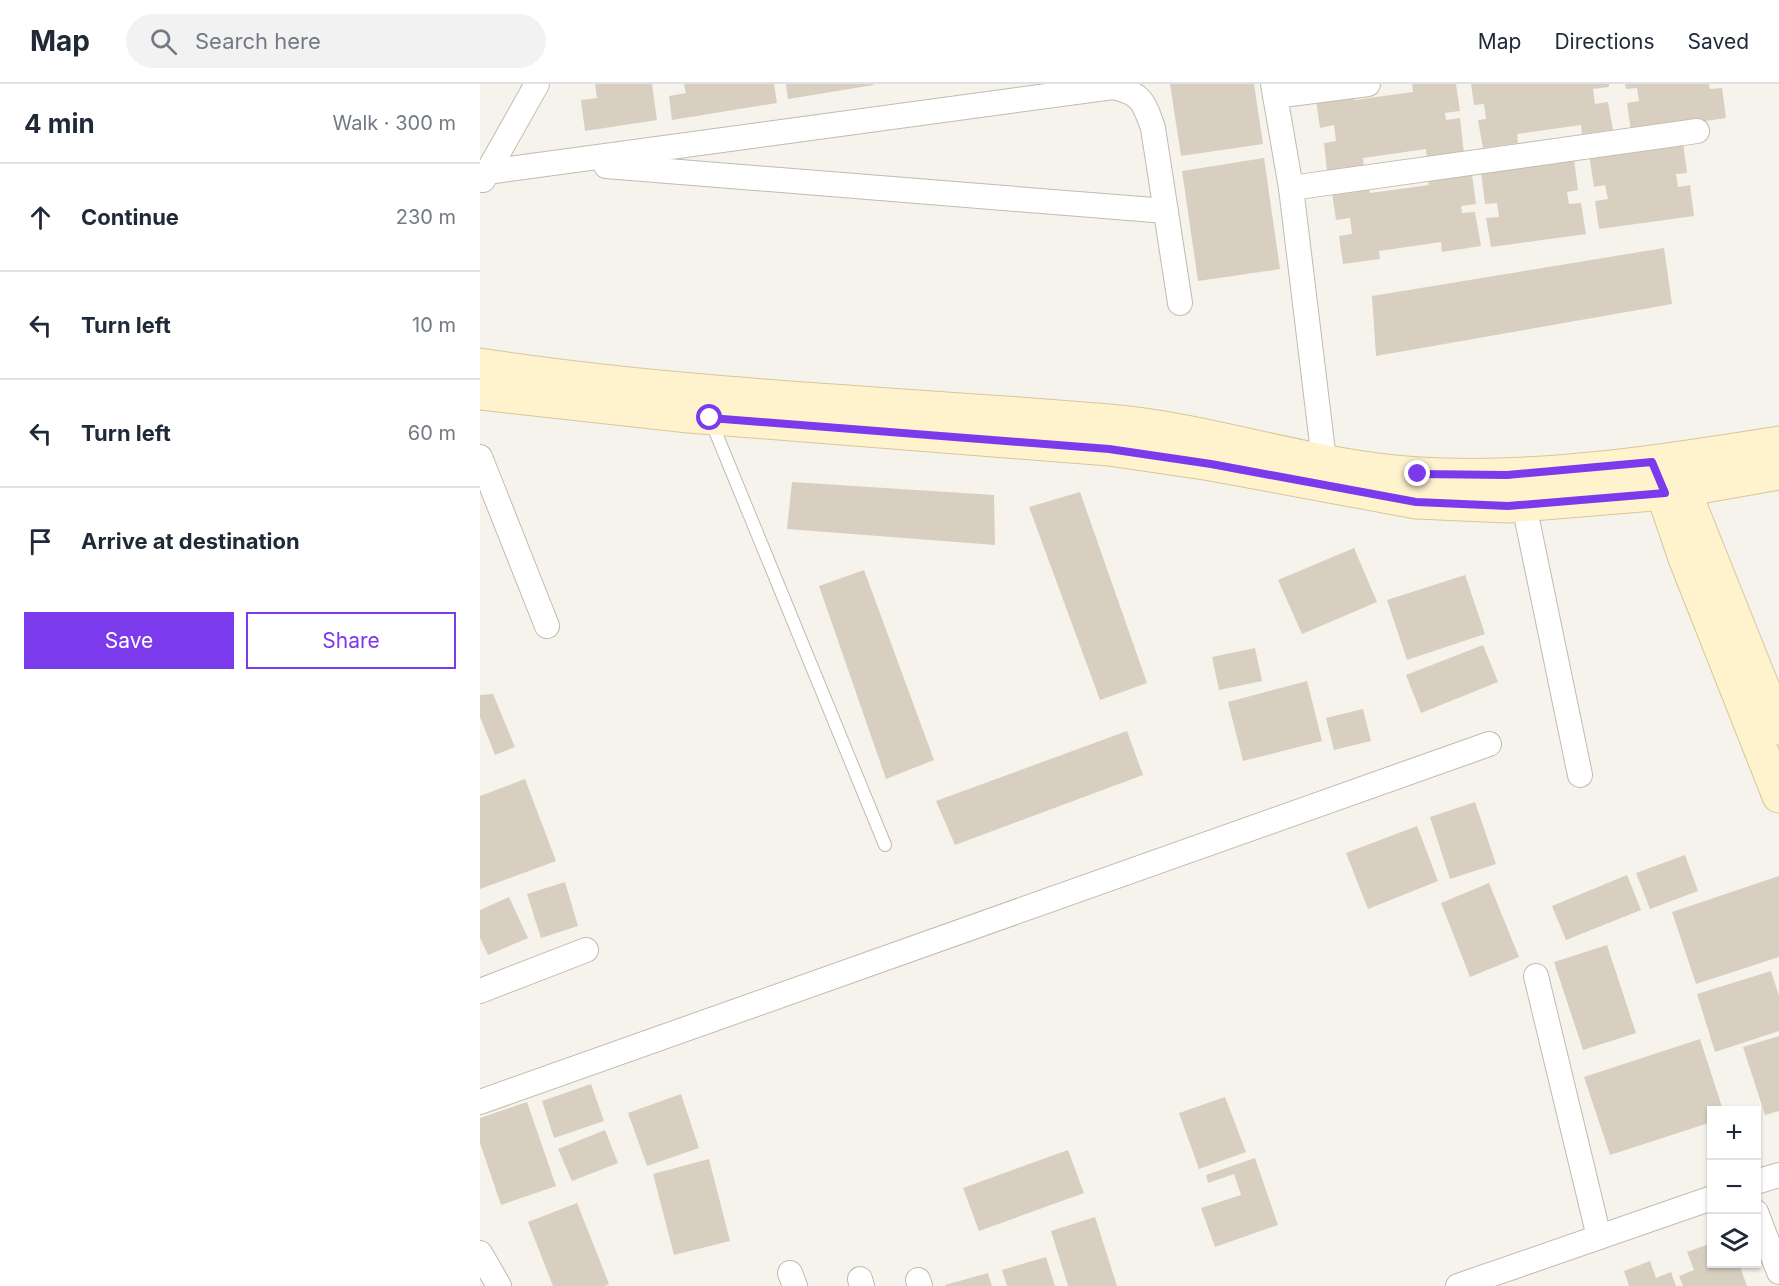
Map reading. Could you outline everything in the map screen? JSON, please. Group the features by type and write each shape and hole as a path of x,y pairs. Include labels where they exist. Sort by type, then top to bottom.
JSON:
{"main road":[{"path":"480,365 689,390 1113,421 1217,436 1324,460 1418,474 1669,476 1779,473"},
{"path":"480,393 710,418 1109,449 1211,464 1416,502 1524,504 1669,476 1779,443"},
{"path":"1669,476 1779,728"},
{"path":"1669,476 1685,558 1779,796"}],"street":[{"path":"484,178 537,84"},
{"path":"1324,460 1291,188 1274,90 1368,84"},
{"path":"484,178 558,162 1113,87 1132,91 1147,109 1154,128 1180,303"},
{"path":"1291,188 1697,131"},
{"path":"558,162 1166,211"},
{"path":"480,457 548,626"},
{"path":"1524,504 1580,775"},
{"path":"480,1102 1489,744"},
{"path":"480,991 586,950"},
{"path":"1536,976 1599,1237"},
{"path":"1761,1180 1779,1174"},
{"path":"1458,1286 1707,1200"},
{"path":"1757,1214 1779,1272"},
{"path":"480,1253 499,1286"}],"lane":[{"path":"710,418 885,845"}],"building":[{"path":"595,84 652,84 657,120 585,131 581,100 597,98"},
{"path":"684,84 774,84 777,103 672,120 669,96 686,93"},
{"path":"786,84 873,84 874,85 788,99"},
{"path":"1170,84 1254,84 1263,144 1181,156"},
{"path":"1412,84 1456,84 1460,111 1445,113 1446,120 1460,118 1464,153 1427,158 1426,149 1363,158 1364,167 1327,172 1324,143 1336,141 1334,125 1320,128 1316,100 1354,95 1354,100 1413,92"},
{"path":"1471,84 1609,84 1609,87 1593,89 1595,104 1608,102 1613,130 1582,134 1581,125 1517,134 1518,143 1483,148 1478,120 1486,119 1484,104 1474,105"},
{"path":"1625,84 1709,84 1710,89 1722,88 1726,118 1631,132 1627,103 1639,101 1637,88 1626,89"},
{"path":"1683,142 1687,173 1676,174 1678,187 1690,185 1694,216 1599,229 1595,201 1608,199 1605,185 1594,187 1589,154"},
{"path":"1264,158 1280,269 1198,281 1182,171"},
{"path":"1574,159 1578,190 1567,192 1569,204 1581,203 1586,234 1491,247 1486,218 1499,217 1497,203 1485,204 1481,172"},
{"path":"1471,168 1476,204 1461,206 1462,213 1475,212 1481,246 1442,252 1441,242 1379,251 1380,259 1343,264 1339,236 1352,234 1350,218 1336,220 1332,193 1369,188 1370,193 1429,185 1427,174"},
{"path":"1664,248 1672,304 1376,356 1372,296"},
{"path":"792,482 994,495 995,545 787,529"},
{"path":"1080,492 1147,683 1100,700 1029,507"},
{"path":"1354,548 1377,602 1302,634 1278,580"},
{"path":"864,570 934,760 886,779 819,586"},
{"path":"1465,575 1485,634 1407,660 1387,600"},
{"path":"1483,645 1498,682 1421,713 1406,675"},
{"path":"1255,648 1262,681 1219,690 1212,657"},
{"path":"1307,681 1322,741 1243,761 1228,702"},
{"path":"493,694 515,747 495,755 480,717 480,695"},
{"path":"1363,709 1371,741 1334,750 1326,718"},
{"path":"1127,731 1143,775 955,845 936,801"},
{"path":"525,779 556,861 480,889 480,796"},
{"path":"1475,802 1496,864 1450,879 1430,817"},
{"path":"1417,826 1438,881 1368,909 1346,853"},
{"path":"1685,855 1698,891 1650,909 1636,873"},
{"path":"1627,875 1641,910 1566,940 1552,906"},
{"path":"1779,876 1779,957 1696,984 1672,912"},
{"path":"565,882 578,926 541,938 527,894"},
{"path":"1489,883 1519,957 1470,977 1441,903"},
{"path":"509,897 528,938 488,955 480,938 480,910"},
{"path":"1607,945 1636,1033 1583,1050 1554,962"},
{"path":"1771,971 1779,996 1779,1031 1715,1052 1697,994"},
{"path":"1779,1036 1779,1111 1765,1115 1743,1047"},
{"path":"1700,1039 1722,1106 1707,1106 1707,1124 1610,1155 1584,1077"},
{"path":"591,1084 604,1121 554,1138 542,1101"},
{"path":"681,1094 699,1148 647,1166 628,1113"},
{"path":"1225,1097 1246,1152 1199,1169 1179,1113"},
{"path":"527,1102 556,1186 501,1205 480,1143 480,1118"},
{"path":"605,1130 618,1163 572,1181 558,1149"},
{"path":"1068,1150 1084,1193 979,1231 963,1188"},
{"path":"1255,1158 1278,1225 1215,1247 1201,1208 1241,1195 1234,1174 1208,1183 1206,1175"},
{"path":"709,1159 730,1241 674,1255 653,1174"},
{"path":"577,1203 609,1284 605,1286 553,1286 528,1222"},
{"path":"1095,1217 1117,1286 1068,1286 1051,1231"},
{"path":"1707,1245 1707,1268 1740,1268 1747,1286 1683,1286 1679,1276 1694,1270 1687,1252"},
{"path":"1046,1257 1055,1286 1007,1286 1002,1270"},
{"path":"1650,1261 1656,1278 1671,1272 1676,1286 1629,1286 1624,1271"},
{"path":"988,1273 992,1286 945,1286 945,1285"}],"route":[{"path":"710,418 1109,449 1211,464 1416,502 1508,506 1665,493 1652,462 1507,475 1418,474"}]}
